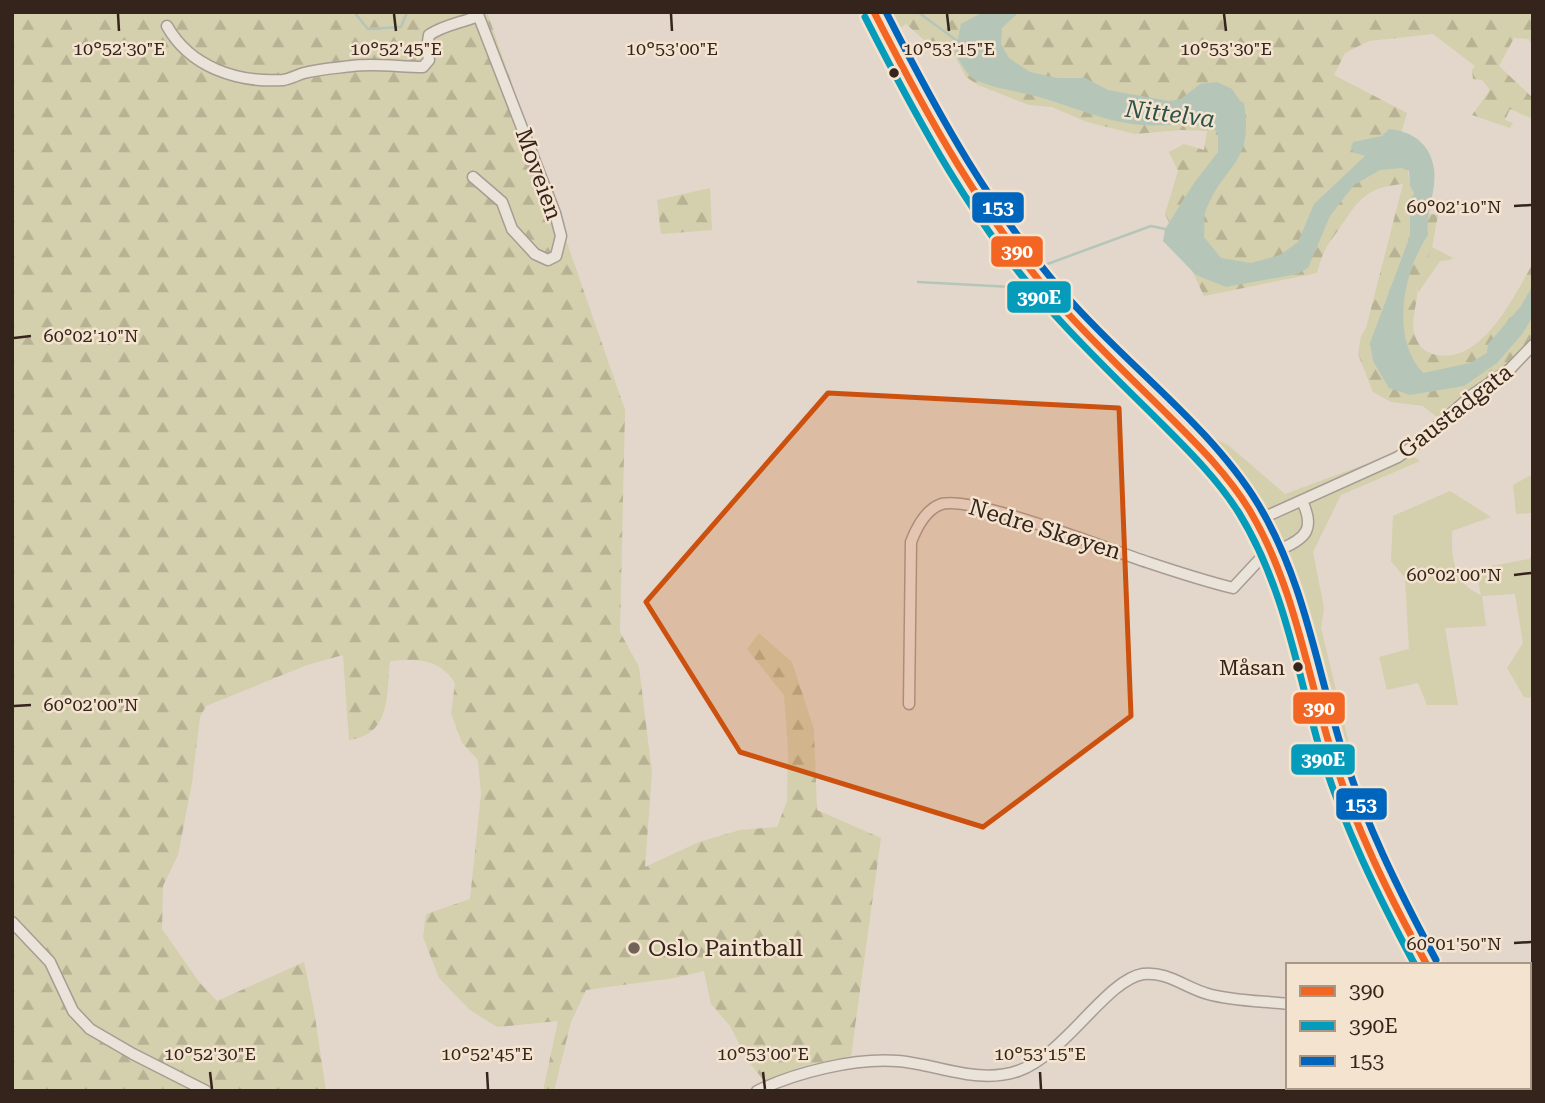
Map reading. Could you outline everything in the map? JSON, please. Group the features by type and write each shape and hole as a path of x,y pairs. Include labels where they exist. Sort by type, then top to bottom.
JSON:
{"highway":[{"path":"874,12 951,157 1013,250 1073,320 1207,454 1256,521 1276,557 1290,593 1328,739 1352,810 1380,874 1426,963"}],"street":[{"name":"Moveien","path":"167,26 175,40 213,70 248,78 286,80 304,73 356,65 423,67 429,60 429,35 441,27 457,24 477,14 555,213 562,236 556,256 548,260 535,254 512,229 502,202 474,177"},
{"name":"Gaustadgata","path":"1256,521 1386,464 1404,453 1472,395 1510,369 1533,345"},
{"path":"1281,549 1300,540 1306,532 1307,515 1302,500"},
{"name":"Nedre Skøyen","path":"909,704 911,542 918,525 938,505 954,501 998,513 1233,588 1260,559"},
{"path":"12,922 50,962 73,1012 90,1029 206,1091"},
{"path":"757,1091 811,1071 880,1061 918,1064 968,1075 1003,1076 1040,1060 1064,1041 1115,989 1129,978 1140,975 1162,975 1209,995 1286,1004"}],"highlighted area":[{"path":"828,393 1119,408 1131,716 983,827 740,752 646,602"}],"green space":[{"path":"12,12 487,12 625,410 620,632 639,667 652,773 645,867 699,842 740,830 777,827 787,801 788,750 784,695 747,649 759,633 792,662 814,729 817,810 881,838 851,1056 803,1066 765,1082 748,1061 730,1026 711,1004 704,971 674,978 586,990 571,1022 554,1091 543,1091 558,1021 497,1027 470,1010 439,978 423,937 426,914 470,899 481,794 478,760 462,743 451,713 455,683 442,669 427,662 390,661 387,699 380,721 373,730 349,740 343,655 307,665 206,706 200,717 192,783 178,855 163,886 162,929 199,982 217,1001 304,962 326,1091 12,1091"},
{"path":"887,12 1533,12 1533,48 1529,39 1514,38 1499,66 1533,98 1533,119 1510,109 1505,120 1513,123 1510,128 1472,115 1490,90 1482,80 1473,79 1472,70 1475,66 1433,34 1369,41 1345,53 1334,75 1407,113 1402,130 1410,186 1414,193 1411,211 1438,215 1432,247 1416,287 1413,328 1420,346 1437,355 1453,355 1468,349 1482,338 1507,309 1533,263 1533,335 1507,365 1438,418 1423,406 1391,402 1373,392 1358,354 1403,184 1380,188 1358,203 1328,245 1317,273 1204,296 1165,214 1178,171 1169,152 1184,144 1204,150 1207,131 1135,134 1087,122 1052,107 1029,105 978,85 966,77 955,56 923,39 906,24 896,31"},
{"path":"710,188 712,230 661,234 657,200"},
{"path":"1432,247 1453,258 1440,261 1418,293 1416,287"},
{"path":"1196,429 1228,445 1285,494 1404,450 1420,461 1341,495 1313,552 1324,608 1321,628 1362,797 1340,749 1307,608 1285,556 1256,504"},
{"path":"1533,474 1533,537 1531,513 1516,514 1513,485"},
{"path":"1450,491 1491,517 1452,531 1456,569 1472,590 1481,595 1476,569 1529,559 1533,553 1533,698 1524,697 1507,668 1523,643 1515,594 1482,596 1486,626 1445,628 1458,705 1427,705 1418,683 1387,690 1379,657 1409,649 1405,578 1391,561 1393,516"}],"water":[{"name":"Nittelva","path":"983,12 1019,12 1002,28 1001,44 1009,58 1030,72 1057,78 1085,78 1108,90 1169,101 1181,99 1200,84 1217,82 1232,89 1244,103 1245,139 1236,162 1213,194 1204,220 1204,237 1221,258 1251,263 1280,255 1298,242 1314,204 1365,156 1353,152 1353,142 1382,136 1389,129 1413,136 1425,146 1434,169 1428,235 1412,267 1404,304 1406,341 1423,373 1470,363 1487,353 1488,344 1521,306 1533,285 1533,316 1523,333 1497,363 1464,386 1410,395 1389,388 1373,361 1370,343 1410,236 1410,211 1414,193 1410,186 1409,171 1402,168 1380,170 1354,185 1330,216 1308,268 1297,274 1226,287 1196,275 1163,241 1165,229 1194,183 1218,152 1218,134 1214,128 1129,124 994,87 974,79 955,53 961,24"}],"waterway":[{"path":"354,12 368,29 401,27 407,12"},
{"path":"918,12 960,43"},
{"path":"1042,266 1151,226 1165,229"},
{"path":"918,282 1012,287"}],"transit line":[{"name":"390","path":"874,12 958,165 1032,272 1100,348 1213,462 1250,511 1278,568 1350,806 1386,886 1426,963"},
{"name":"153","path":"886,12 946,125 1015,232 1092,324 1194,423 1239,476 1258,504 1273,532 1297,591 1341,746 1360,801 1396,882 1436,960"},
{"name":"390E","path":"865,17 949,171 1024,279 1093,356 1193,456 1239,513 1278,599 1320,750 1339,806 1414,963"}],"place":[{"name":"Måsan","path":"1298,667"},
{"name":"Oslo Paintball","path":"634,948"}]}
